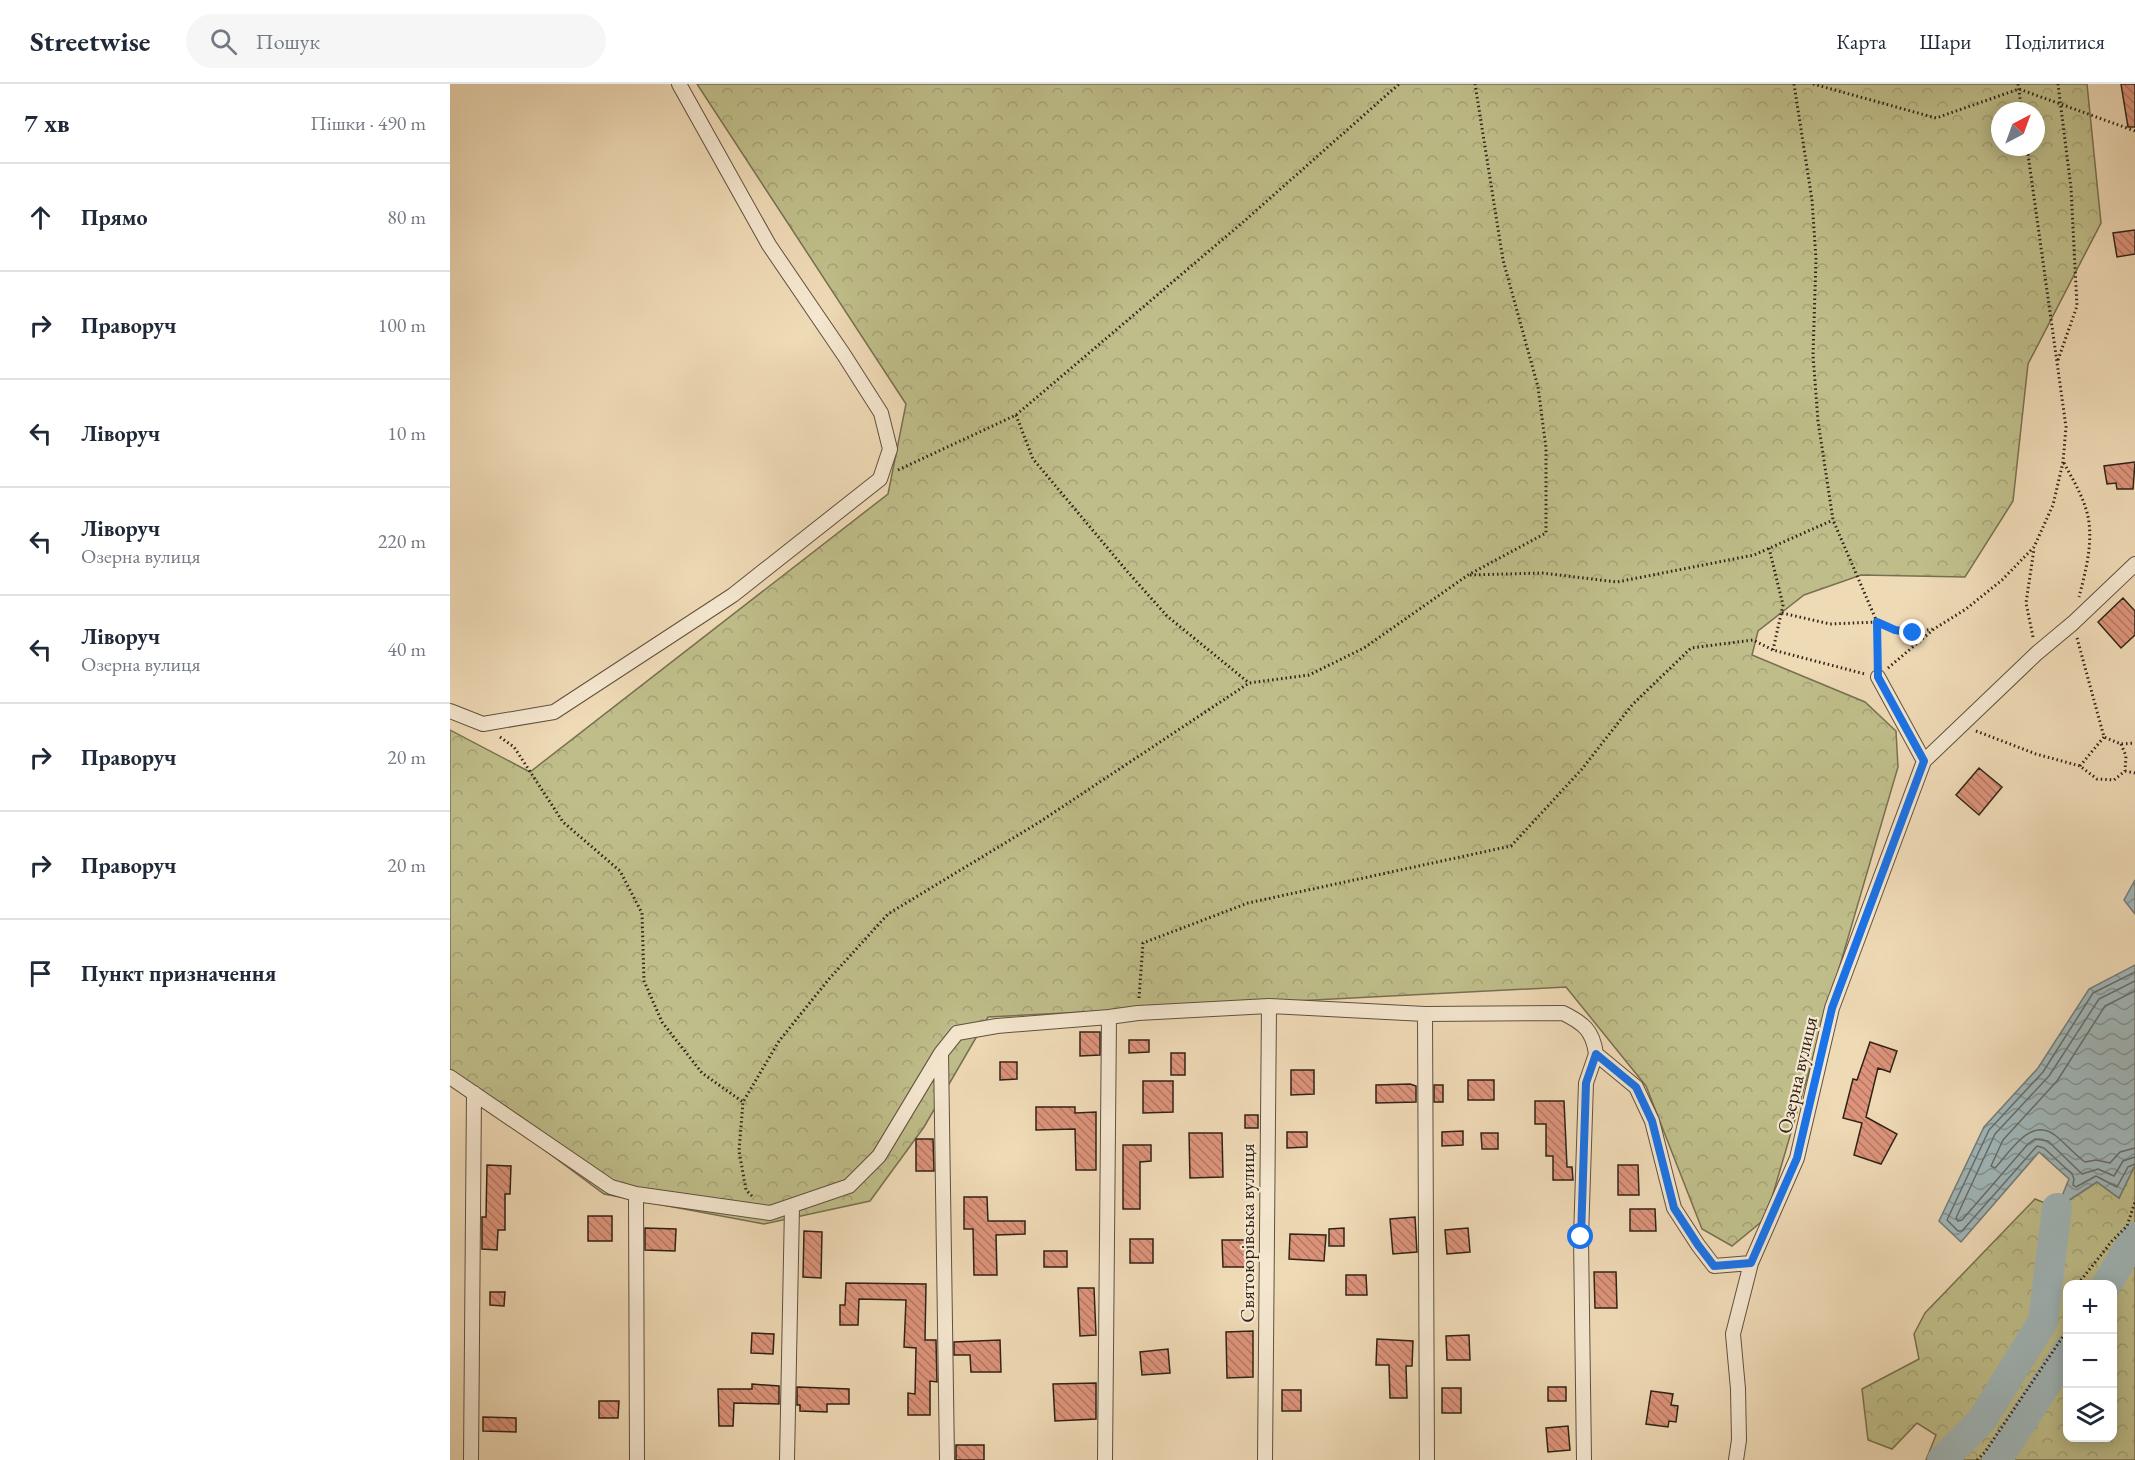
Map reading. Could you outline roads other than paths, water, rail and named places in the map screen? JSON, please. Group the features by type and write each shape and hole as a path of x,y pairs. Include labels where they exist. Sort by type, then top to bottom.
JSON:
{"street":[{"path":"450,711 483,724 554,712 733,595 880,478 890,449 881,413 769,245 679,84"},
{"path":"1878,677 1924,761 2037,652 2135,564"},
{"name":"Озерна вулиця","path":"1736,1460 1739,1440 1738,1389 1733,1334 1751,1263 1797,1158 1832,1008 1924,761"},
{"path":"450,1077 611,1187 636,1194 770,1213 849,1186 879,1156 941,1053 957,1033 997,1026 1138,1013 1269,1006 1425,1014 1563,1013 1582,1023 1595,1041 1596,1054 1586,1083 1581,1237 1584,1460"},
{"name":"Святоюрівська вулиця","path":"1265,1460 1269,1006"},
{"path":"1425,1014 1427,1460"},
{"path":"1105,1460 1109,1017"},
{"path":"941,1053 947,1460"},
{"path":"1596,1054 1636,1087 1652,1121 1674,1208 1698,1245 1714,1266 1751,1263"},
{"path":"471,1460 474,1093"},
{"path":"636,1194 638,1460"},
{"path":"787,1460 792,1207"}],"water":[{"path":"2135,880 2135,914 2124,900"},
{"path":"2135,965 2135,1165 2119,1198 2097,1182 2057,1208 2069,1179 2039,1152 1961,1242 1939,1221 1984,1127 2038,1068 2089,989"}],"waterway":[{"path":"1942,1460 1982,1420 2043,1321 2057,1208"},
{"path":"2109,1280 2135,1237"},
{"path":"1997,1460 2063,1358"}]}
